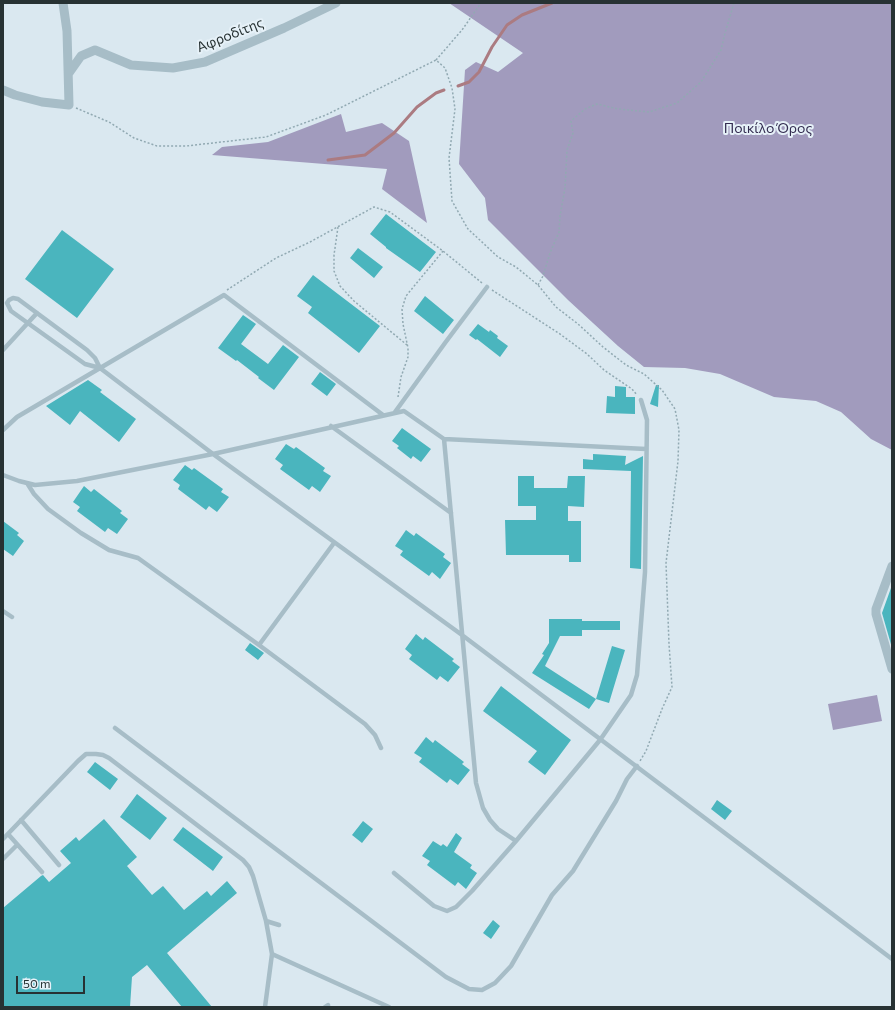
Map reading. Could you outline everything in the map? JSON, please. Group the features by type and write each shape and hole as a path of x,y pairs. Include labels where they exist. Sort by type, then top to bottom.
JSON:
{"street":[{"path":"3,90 15,95 42,102 69,105 67,31 63,3"},
{"name":"Αφροδίτης","path":"68,72 81,56 95,50 131,65 173,68 205,62 284,28 336,3"},
{"path":"892,566 876,609 876,614 892,670"}],"lane":[{"path":"395,412 487,287"},
{"path":"3,430 18,417 224,295 383,415"},
{"path":"100,368 95,358 86,350 37,313 18,299 13,298 9,300 7,303 8,308 86,364 100,368 213,454 462,635 892,959"},
{"path":"3,350 37,313"},
{"path":"394,873 434,906 447,911 456,907 516,841 600,740 631,695 637,675 645,572 647,420 641,400"},
{"path":"3,475 35,485 77,481 213,454 331,426 404,411 444,438 646,449"},
{"path":"331,426 451,514"},
{"path":"444,438 478,789 482,808 490,820 498,829 516,841"},
{"path":"26,483 48,509 80,533 109,550 138,558 259,645 364,724 375,735 381,748"},
{"path":"259,645 334,543"},
{"path":"3,611 12,617"},
{"path":"115,728 446,977 469,989 482,990 496,983 511,966 552,895 573,871 637,766"},
{"path":"3,839 86,754 103,755 243,860 249,867 266,921 272,954 266,1007"},
{"path":"21,820 59,865"},
{"path":"8,834 42,872"},
{"path":"3,859 18,845"},
{"path":"266,921 279,925"},
{"path":"272,954 389,1007"}],"path":[{"path":"69,105 109,122 134,138 157,146 186,146 266,137 326,115 436,60 462,30 481,3"},
{"path":"436,60 444,68 452,88 455,109 448,158 452,202 468,229 498,257 516,267 538,286 559,232 565,188 567,150 573,133 571,121 585,108 597,104 618,109 649,112 676,103 701,82 721,50 734,3"},
{"path":"224,295 227,290 276,258 310,242 374,207 390,212 443,251 487,287 566,338 587,354 604,370 632,389 641,400"},
{"path":"338,227 334,255 334,271 340,286 354,301 408,345"},
{"path":"400,404 398,396 401,377 408,357 408,345 403,324 402,309 406,296 443,251"}],"green space":[{"name":"Ποικίλο Όρος","path":"449,3 892,3 892,450 871,439 841,412 816,401 774,397 720,374 685,368 644,367 618,346 568,300 488,220 485,198 459,164 465,70 476,62 498,72 523,53"},
{"path":"341,114 346,132 382,123 409,141 427,223 382,189 387,169 212,155 222,147 268,142"},
{"path":"877,695 882,721 833,730 828,704"}],"building":[{"path":"386,214 436,252 420,272 386,248 370,234"},
{"path":"62,230 114,269 77,318 25,279"},
{"path":"358,248 383,267 374,278 350,258"},
{"path":"313,275 380,326 359,353 308,313 312,307 297,296"},
{"path":"425,296 454,320 443,334 414,311"},
{"path":"243,315 256,324 241,344 268,364 283,345 299,357 274,390 237,360 236,361 218,348"},
{"path":"478,324 489,332 490,330 498,336 497,338 508,346 500,357 477,339 476,340 469,335"},
{"path":"320,372 336,384 327,396 311,384"},
{"path":"88,380 102,390 100,392 136,419 119,442 80,411 70,425 46,406"},
{"path":"656,385 659,385 658,407 650,404"},
{"path":"615,386 626,387 626,397 635,397 635,414 606,413 607,396 615,397"},
{"path":"402,428 431,449 421,462 413,456 411,459 397,448 399,446 392,441"},
{"path":"286,444 294,449 296,447 325,468 323,471 331,476 320,492 312,486 309,490 280,469 283,465 275,459"},
{"path":"593,454 626,456 625,465 643,456 641,569 630,568 631,471 583,469 583,459 593,460"},
{"path":"185,465 192,470 194,468 223,489 221,492 229,497 217,512 209,506 206,510 178,489 180,485 173,480"},
{"path":"518,476 534,476 534,488 567,488 568,476 585,476 584,507 568,506 568,521 581,521 581,562 569,562 569,555 506,555 505,520 536,520 536,506 518,506"},
{"path":"84,486 91,492 94,489 122,511 120,513 128,519 117,534 108,528 105,532 77,511 80,507 73,502"},
{"path":"3,521 19,533 17,535 24,541 13,556 3,549"},
{"path":"406,530 414,536 416,533 445,554 443,557 451,563 440,579 432,572 429,576 400,555 403,551 395,546"},
{"path":"892,588 892,648 882,613"},
{"path":"549,619 620,621 620,630 582,630 582,636 560,636 545,666 596,699 589,709 532,673 544,655 542,654 549,643"},
{"path":"416,634 423,640 425,637 454,659 452,661 460,667 448,682 440,676 437,680 409,659 412,655 405,649"},
{"path":"250,643 264,653 258,660 245,650"},
{"path":"612,646 625,650 609,703 596,699"},
{"path":"501,686 571,740 545,775 528,762 537,751 483,711"},
{"path":"426,737 433,743 435,740 464,762 462,764 470,770 458,785 450,779 447,783 419,762 422,758 414,753"},
{"path":"95,762 118,779 110,790 87,772"},
{"path":"137,794 167,818 150,840 120,817"},
{"path":"717,800 732,811 725,820 711,809"},
{"path":"104,819 137,857 127,866 152,895 163,886 184,910 207,891 211,896 227,881 237,893 167,953 212,1007 182,1007 147,965 132,977 130,1007 3,1007 3,908 41,876 43,875 49,882 71,863 60,851 76,837 79,841"},
{"path":"363,821 373,829 362,843 352,835"},
{"path":"183,827 223,857 213,871 173,840"},
{"path":"456,833 462,838 454,852 472,865 470,868 477,873 466,889 458,882 455,886 427,865 430,861 422,856 433,841 441,846 443,844 447,847"},
{"path":"493,920 500,926 491,939 483,933"}],"waterway":[{"path":"458,86 469,82 479,72 492,47 507,25 522,15 552,3"},
{"path":"328,160 365,155 394,133 417,107 436,93 444,90"}]}
